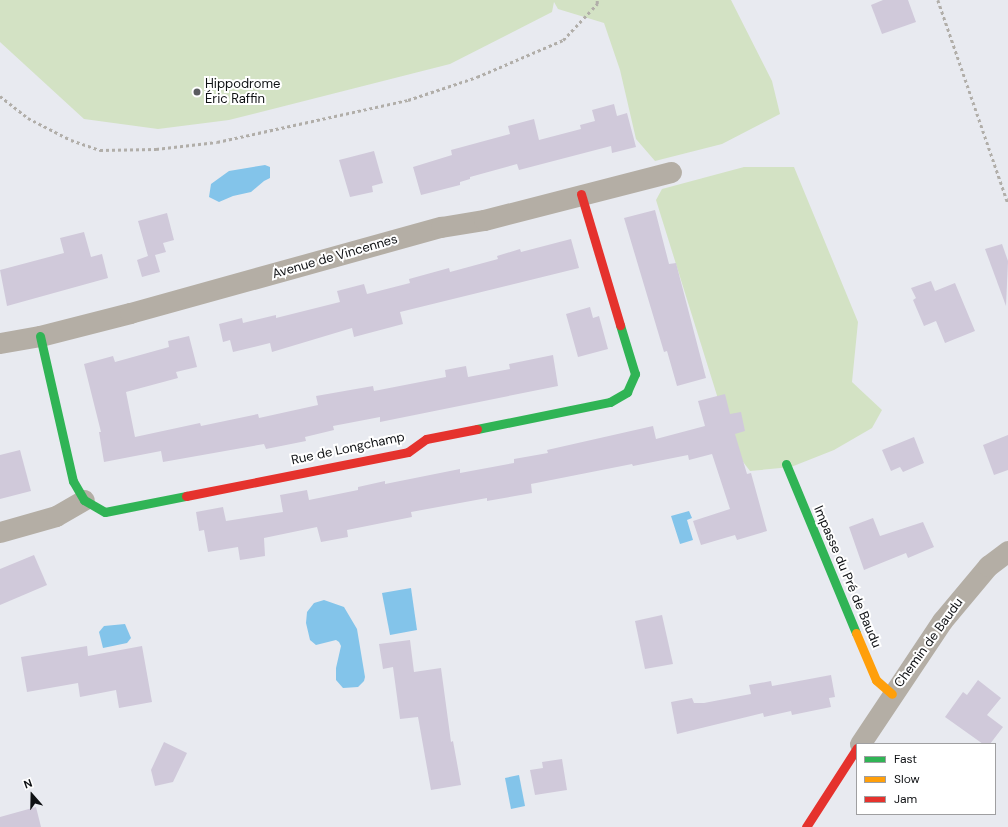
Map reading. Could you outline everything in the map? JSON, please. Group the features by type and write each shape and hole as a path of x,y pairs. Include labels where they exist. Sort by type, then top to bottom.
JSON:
{"street":[{"name":"Avenue de Vincennes","path":"0,343 40,336 274,275 305,263 395,239 484,220 671,172"},
{"name":"Rue de Longchamp","path":"84,500 105,512 408,452 426,439 610,402 627,392 635,374 581,194"},
{"path":"0,532 56,516 84,500 73,481 40,336"},
{"name":"Impasse du Pré de Baudu","path":"786,464 876,680 892,694"},
{"name":"Chemin de Baudu","path":"861,743 942,621 988,566 1008,551"},
{"path":"807,827 856,750"}],"path":[{"path":"0,96 28,118 71,140 100,150 156,150 217,142 408,100 477,77 563,40 597,4 597,0"},
{"path":"938,0 1008,203"}],"green space":[{"name":"Hippodrome Éric Raffin","path":"0,0 731,0 772,81 780,114 722,144 655,161 636,139 620,70 604,23 558,9 554,2 552,12 450,64 229,120 158,129 84,119 0,42"},
{"path":"744,167 794,167 858,322 852,382 882,410 872,428 834,450 791,467 750,471 734,450 656,200 662,189"}],"water":[{"path":"265,165 270,167 270,178 251,192 233,196 219,202 209,197 211,184 229,171"},
{"path":"689,511 692,518 687,520 693,540 680,544 671,516"},
{"path":"411,588 417,630 390,635 382,593"},
{"path":"324,600 344,607 357,629 365,677 364,681 358,687 343,688 336,680 336,668 341,646 339,642 336,640 316,645 310,640 306,623 307,612 314,603"},
{"path":"125,624 131,638 127,643 103,648 99,632 104,626"},
{"path":"519,775 525,806 511,809 505,778"}],"building":[{"path":"883,0 908,0 916,22 882,34 871,5"},
{"path":"614,104 617,116 627,113 636,147 612,153 611,146 519,170 517,164 470,177 470,179 460,182 460,185 421,195 413,167 452,155 451,150 510,134 508,126 534,119 539,140 581,129 580,125 595,121 592,110"},
{"path":"374,151 383,183 372,186 373,192 350,197 339,160"},
{"path":"655,210 669,264 676,263 706,378 677,386 667,351 664,352 624,218"},
{"path":"167,213 174,240 163,243 166,252 155,255 160,272 142,277 137,260 148,256 138,221"},
{"path":"84,232 91,257 102,254 108,278 7,306 0,270 64,253 60,238"},
{"path":"571,239 579,268 400,312 403,324 354,337 352,328 272,352 270,343 233,352 230,340 223,342 219,324 242,318 243,323 276,315 276,318 340,302 337,291 364,284 367,294 410,283 409,279 449,268 450,272 498,259 497,256 520,249 521,252"},
{"path":"1002,244 1008,261 1006,306 985,249"},
{"path":"931,281 935,291 955,283 975,331 945,343 936,321 924,326 913,300 916,298 911,288"},
{"path":"590,307 593,318 599,316 608,349 578,357 566,314"},
{"path":"189,336 197,367 176,372 178,378 126,392 135,437 200,423 201,426 258,414 259,418 318,405 316,396 373,386 374,391 446,377 445,370 466,366 468,377 510,369 509,364 553,355 558,386 380,422 380,417 333,426 334,430 305,437 306,441 266,449 264,444 163,462 161,451 104,462 99,432 101,432 84,364 113,356 115,362 169,347 168,341"},
{"path":"725,394 730,414 741,412 745,431 735,434 747,474 751,473 767,531 737,540 735,535 701,545 693,521 730,509 712,454 689,460 688,455 633,466 632,464 531,484 532,493 487,501 487,498 411,512 412,517 347,530 348,537 321,542 317,527 264,538 265,556 240,560 238,547 208,552 204,530 199,531 196,512 223,507 226,521 283,512 280,495 307,490 309,500 358,490 358,487 385,481 385,484 460,469 460,473 514,463 514,459 548,453 547,450 653,426 656,439 705,426 698,401"},
{"path":"1008,435 1008,470 994,475 983,445"},
{"path":"914,437 924,463 903,472 900,467 891,471 882,450"},
{"path":"20,450 31,491 0,499 0,455"},
{"path":"873,518 880,536 923,522 934,547 908,558 906,553 864,570 849,527"},
{"path":"34,555 47,585 0,605 0,569"},
{"path":"662,615 673,664 645,669 635,621"},
{"path":"410,640 414,672 441,668 451,742 453,741 461,785 431,790 418,717 400,719 393,667 383,669 379,644"},
{"path":"87,646 88,656 142,646 152,702 119,708 116,690 80,697 78,683 27,692 21,657"},
{"path":"831,675 835,697 829,698 831,707 792,715 791,711 764,717 763,713 677,734 671,702 692,698 694,703 704,703 751,694 749,685 771,681 772,686"},
{"path":"978,680 1001,698 987,715 1003,727 991,743 982,743 945,717 963,692 967,695"},
{"path":"164,742 187,753 173,782 155,786 151,770"},
{"path":"562,759 567,790 535,795 530,770 543,768 542,762"},
{"path":"36,807 41,827 0,827 0,817"}],"traffic: fast":[{"path":"477,429 610,402 627,392 635,374 620,325"},
{"path":"40,336 73,481 84,500 105,512 186,496"},
{"path":"786,464 856,633"}],"traffic: slow":[{"path":"856,633 876,680 892,694"}],"traffic: jam":[{"path":"581,194 620,325"},
{"path":"186,496 408,452 426,439 477,429"},
{"path":"806,827 856,750"}],"place":[{"name":"Hippodrome Éric Raffin","path":"197,92"}]}
